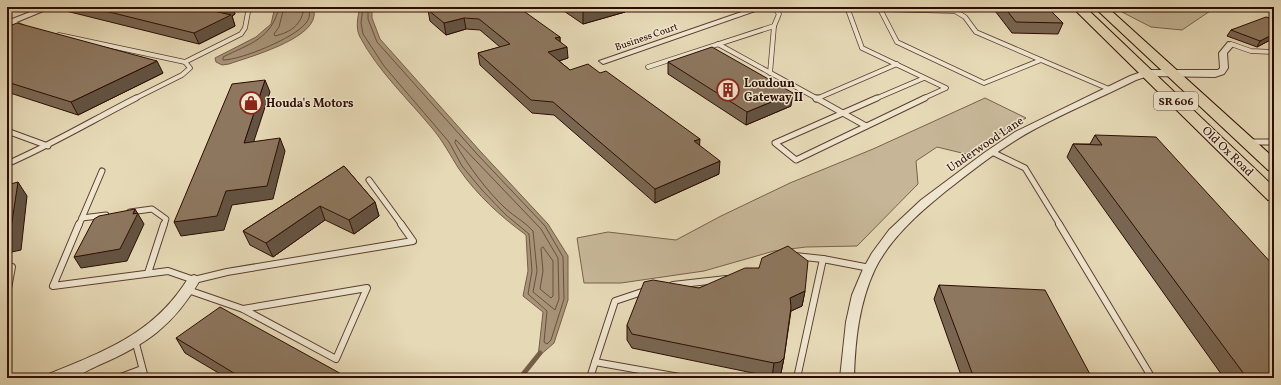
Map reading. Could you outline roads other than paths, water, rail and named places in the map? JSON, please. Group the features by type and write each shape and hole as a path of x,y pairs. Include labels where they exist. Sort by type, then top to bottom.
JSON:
{"main road":[{"name":"Old Ox Road","path":"1078,7 1274,196"},
{"name":"Old Ox Road","path":"1100,7 1274,167"}],"street":[{"name":"Business Court","path":"603,61 763,7"},
{"path":"9,22 45,8"},
{"name":"Underwood Lane","path":"847,378 852,322 860,292 870,268 894,232 924,202 992,152 1028,129 1109,89 1147,73 1215,74 1221,72 1224,68 1223,53 1231,44"},
{"path":"54,378 135,340 170,313 191,285"}],"lane":[{"path":"24,7 45,8"},
{"path":"185,62 241,34 245,28 248,7"},
{"path":"770,73 774,26 779,14 774,7"},
{"path":"847,7 862,48 946,88 796,160 775,143 924,78"},
{"path":"1041,60 984,83 897,42 880,9 955,11 965,17 976,32 1109,89"},
{"path":"9,22 32,29"},
{"path":"648,67 774,26"},
{"path":"18,29 24,27"},
{"path":"7,164 48,146 64,136 182,75 190,68 185,62 54,34"},
{"path":"718,44 866,126"},
{"path":"1231,44 1251,51 1274,52"},
{"path":"816,99 897,64"},
{"path":"7,131 48,146"},
{"path":"1247,142 1274,142"},
{"path":"992,152 1025,168 1152,378"},
{"path":"102,171 53,286 148,273 168,272 191,285 243,309 336,359 367,288 243,309"},
{"path":"191,285 227,272 413,241 369,180"},
{"path":"121,213 152,209 166,219 148,273"},
{"path":"82,218 113,214"},
{"path":"785,255 823,259 870,268"},
{"path":"797,378 823,259"},
{"path":"7,268 12,267 7,294"},
{"path":"669,286 732,278"},
{"path":"590,378 615,301 653,288"},
{"path":"135,340 145,378"},
{"path":"596,362 684,378"},
{"path":"118,378 142,368"}],"water":[{"path":"275,7 313,7 314,15 310,25 302,33 291,40 264,52 229,64 222,65 216,62 215,58 256,37 271,24"},
{"path":"360,7 372,7 372,18 380,39 480,151 548,224 568,256 568,300 554,343 538,357 543,312 523,296 528,271 526,235 498,213 473,188 436,133 375,61 358,33 357,22"}],"waterway":[{"path":"520,378 540,353"}],"place":[{"name":"Loudoun Gateway II","path":"728,90"},
{"name":"Houda's Motors","path":"251,103"}]}
